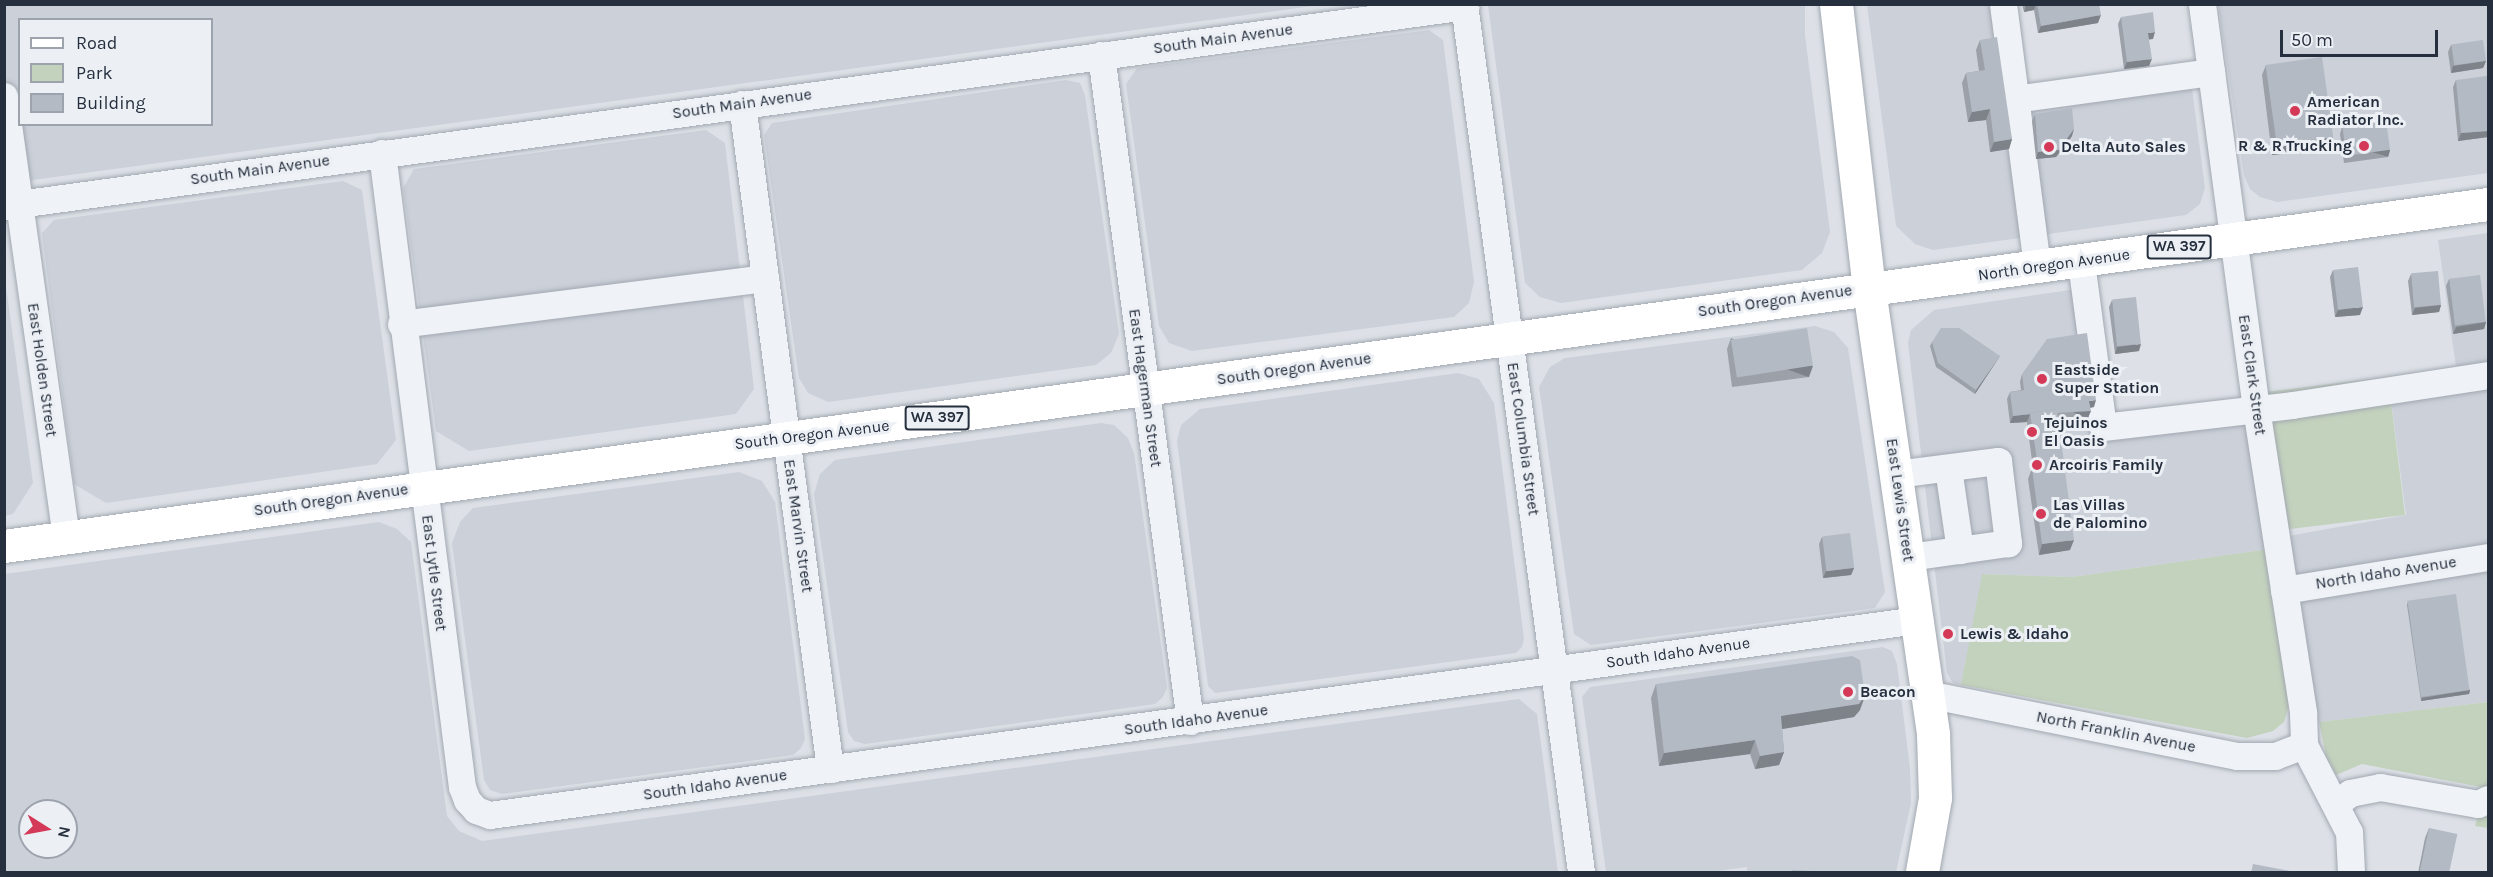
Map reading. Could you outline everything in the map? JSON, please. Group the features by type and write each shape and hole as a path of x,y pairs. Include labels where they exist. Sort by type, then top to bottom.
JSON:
{"main road":[{"name":"East Lewis Street","path":"1836,4 1869,289 1917,620 1936,778 1922,873"},
{"name":"North Oregon Avenue","path":"1869,289 2081,262 2488,204"},
{"name":"South Oregon Avenue","path":"4,546 786,438 1146,392 1509,337 1869,289"}],"street":[{"path":"2003,4 2037,267"},
{"name":"East Clark Street","path":"2202,4 2256,408 2303,713 2304,745"},
{"name":"South Main Avenue","path":"12,204 1465,5"},
{"name":"East Columbia Street","path":"1465,5 1581,873"},
{"name":"East Hagerman Street","path":"1101,55 1190,721"},
{"path":"2014,99 2211,72"},
{"name":"East Holden Street","path":"4,96 12,204 66,537"},
{"name":"East Marvin Street","path":"742,104 830,769"},
{"name":"East Lytle Street","path":"382,153 401,324 462,787 467,800 476,810"},
{"path":"2081,262 2103,427 2488,375"},
{"path":"401,324 765,278"},
{"path":"1896,474 1998,461 2008,543 1908,557"},
{"path":"1948,468 1960,550"},
{"name":"North Idaho Avenue","path":"2284,590 2488,557"},
{"name":"South Idaho Avenue","path":"476,810 505,814 1917,620"},
{"name":"North Franklin Avenue","path":"1927,694 2237,756 2275,756 2304,745"},
{"path":"2304,745 2349,832 2351,873"},
{"path":"2336,804 2350,793 2380,787 2483,801"}],"shaded area":[{"path":"5,5 1320,5 11,183 5,187"},
{"path":"1488,5 1805,5 1805,35 1830,232 1822,253 1802,270 1561,303 1540,297 1525,283"},
{"path":"1867,5 2016,5 2027,86 2189,65 2205,188 2200,204 2186,215 1933,250 1915,244 1896,226"},
{"path":"2218,5 2488,5 2488,173 2277,202 2260,197 2250,189 2244,175"},
{"path":"1429,30 1443,40 1474,282 1469,303 1454,317 1192,351 1169,343 1159,326 1126,84 1137,68"},
{"path":"1066,80 1080,83 1085,95 1119,334 1111,353 1096,365 828,402 808,393 799,378 764,135 772,123"},
{"path":"706,130 725,143 754,389 736,414 469,451 436,431 403,188 414,169"},
{"path":"343,181 362,190 396,440 377,464 106,503 74,484 42,233 54,220"},
{"path":"2488,233 2488,702 2319,722 2288,536 2406,515 2388,377 2456,367 2438,240"},
{"path":"4,272 33,483 13,514 5,516"},
{"path":"2077,289 2096,436 2249,415 2269,549 2072,577 1983,574 1961,685 1953,683 1947,673 1908,343 1911,330 1934,310"},
{"path":"1815,326 1834,332 1848,348 1885,592 1875,608 1591,645 1574,634 1539,387 1550,367 1565,358"},
{"path":"1458,373 1479,379 1494,403 1524,639 1522,647 1516,653 1215,693 1208,686 1177,441 1181,425 1200,409"},
{"path":"1101,423 1114,425 1128,438 1134,453 1167,688 1163,697 1155,704 865,744 854,741 848,732 814,494 820,474 835,460"},
{"path":"739,472 762,481 775,502 805,739 801,748 793,755 502,794 490,790 484,780 452,543 460,522 473,508"},
{"path":"379,522 397,529 411,542 447,816 459,831 482,841 1519,699 1537,714 1558,872 5,872 5,574"},
{"path":"1883,647 1892,651 1897,664 1910,768 1911,803 1896,872 1747,872 1747,867 1710,872 1606,872 1582,697 1590,687"}],"green space":[{"path":"2388,377 2405,515 2284,530 2267,392"},
{"path":"2269,549 2290,702 2284,722 2273,731 2247,738 1961,685 1982,574 2072,577"},
{"path":"2488,702 2488,828 2475,826 2486,788 2362,764 2336,775 2326,756 2319,722"}],"building":[{"path":"2037,4 2099,4 2101,15 2041,26"},
{"path":"2153,12 2155,32 2148,33 2152,59 2127,62 2121,17"},
{"path":"1997,37 2012,139 1994,142 1990,109 1972,112 1966,73 1985,70 1980,40"},
{"path":"2483,40 2486,61 2454,65 2451,44"},
{"name":"American Radiator Inc.","path":"2322,57 2333,137 2277,145 2266,65"},
{"path":"2487,76 2488,131 2461,133 2456,80"},
{"name":"Delta Auto Sales","path":"2072,108 2074,129 2059,150 2038,152 2035,114"},
{"name":"R & R Trucking","path":"2386,121 2390,150 2346,156 2342,127"},
{"path":"2358,267 2363,307 2338,310 2333,270"},
{"path":"2438,271 2441,305 2414,307 2411,273"},
{"path":"2480,275 2486,322 2455,325 2449,279"},
{"path":"2136,297 2141,344 2117,346 2112,300"},
{"path":"1807,328 1813,366 1737,378 1731,340"},
{"path":"1941,328 1959,328 2000,356 1976,390 1938,363 1932,342"},
{"path":"2087,333 2096,400 2089,401 2091,411 2057,413 2057,409 2013,416 2010,392 2024,390 2022,374 2047,339"},
{"path":"2057,409 2074,540 2042,544 2032,468 2038,467 2030,413"},
{"path":"1850,533 1854,568 1826,571 1822,536"},
{"path":"2456,594 2469,690 2421,697 2407,601"},
{"path":"1852,656 1860,660 1865,696 1859,704 1781,716 1784,752 1760,756 1755,740 1664,753 1656,684"},
{"path":"2429,828 2457,834 2449,872 2420,872"},
{"path":"2253,864 2290,871 2290,873 2251,873"},
{"path":"1792,870 1852,873 1792,873"}],"place":[{"name":"American Radiator Inc.","path":"2295,111"},
{"name":"R & R Trucking","path":"2364,146"},
{"name":"Delta Auto Sales","path":"2049,147"},
{"name":"Eastside Super Station","path":"2042,379"},
{"name":"Tejuinos El Oasis","path":"2032,432"},
{"name":"Arcoiris Family","path":"2037,465"},
{"name":"Las Villas de Palomino","path":"2041,514"},
{"name":"Lewis & Idaho","path":"1948,634"},
{"name":"Beacon","path":"1848,692"}]}
